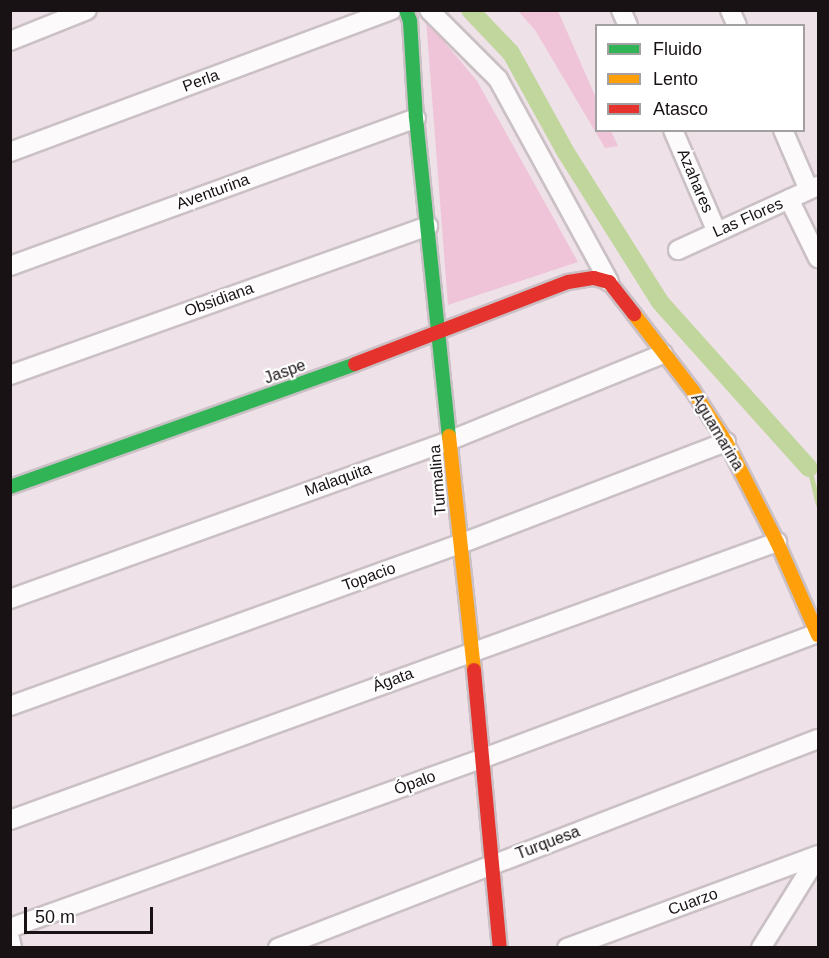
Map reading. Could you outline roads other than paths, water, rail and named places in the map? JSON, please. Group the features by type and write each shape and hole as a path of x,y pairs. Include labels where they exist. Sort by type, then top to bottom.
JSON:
{"street":[{"path":"10,41 87,10"},
{"name":"Perla","path":"10,152 391,10"},
{"name":"Turmalina","path":"406,10 410,21 416,118 451,440 500,948"},
{"path":"429,10 498,79 609,282"},
{"path":"621,10 627,24"},
{"path":"730,10 736,24"},
{"name":"Aventurina","path":"10,266 416,118"},
{"name":"Azahares","path":"674,132 717,232"},
{"path":"784,132 814,188"},
{"name":"Las Flores","path":"678,250 814,188"},
{"path":"789,199 819,258"},
{"name":"Obsidiana","path":"10,375 428,226"},
{"name":"Jaspe","path":"10,487 438,334 568,282 594,278 609,282"},
{"name":"Aguamarina","path":"609,282 693,391 726,442 777,542 818,634"},
{"name":"Malaquita","path":"10,599 451,440 663,354"},
{"name":"Topacio","path":"10,706 460,544 726,442"},
{"name":"Ágata","path":"10,820 777,542"},
{"name":"Ópalo","path":"10,928 481,759 818,634"},
{"name":"Turquesa","path":"278,948 819,739"},
{"path":"761,948 819,855"},
{"name":"Cuarzo","path":"567,948 609,941 819,855"},
{"path":"10,939 12,948"}],"waterway":[{"path":"470,10 511,53 565,151 660,302 809,468"},
{"path":"809,468 818,505"}]}
